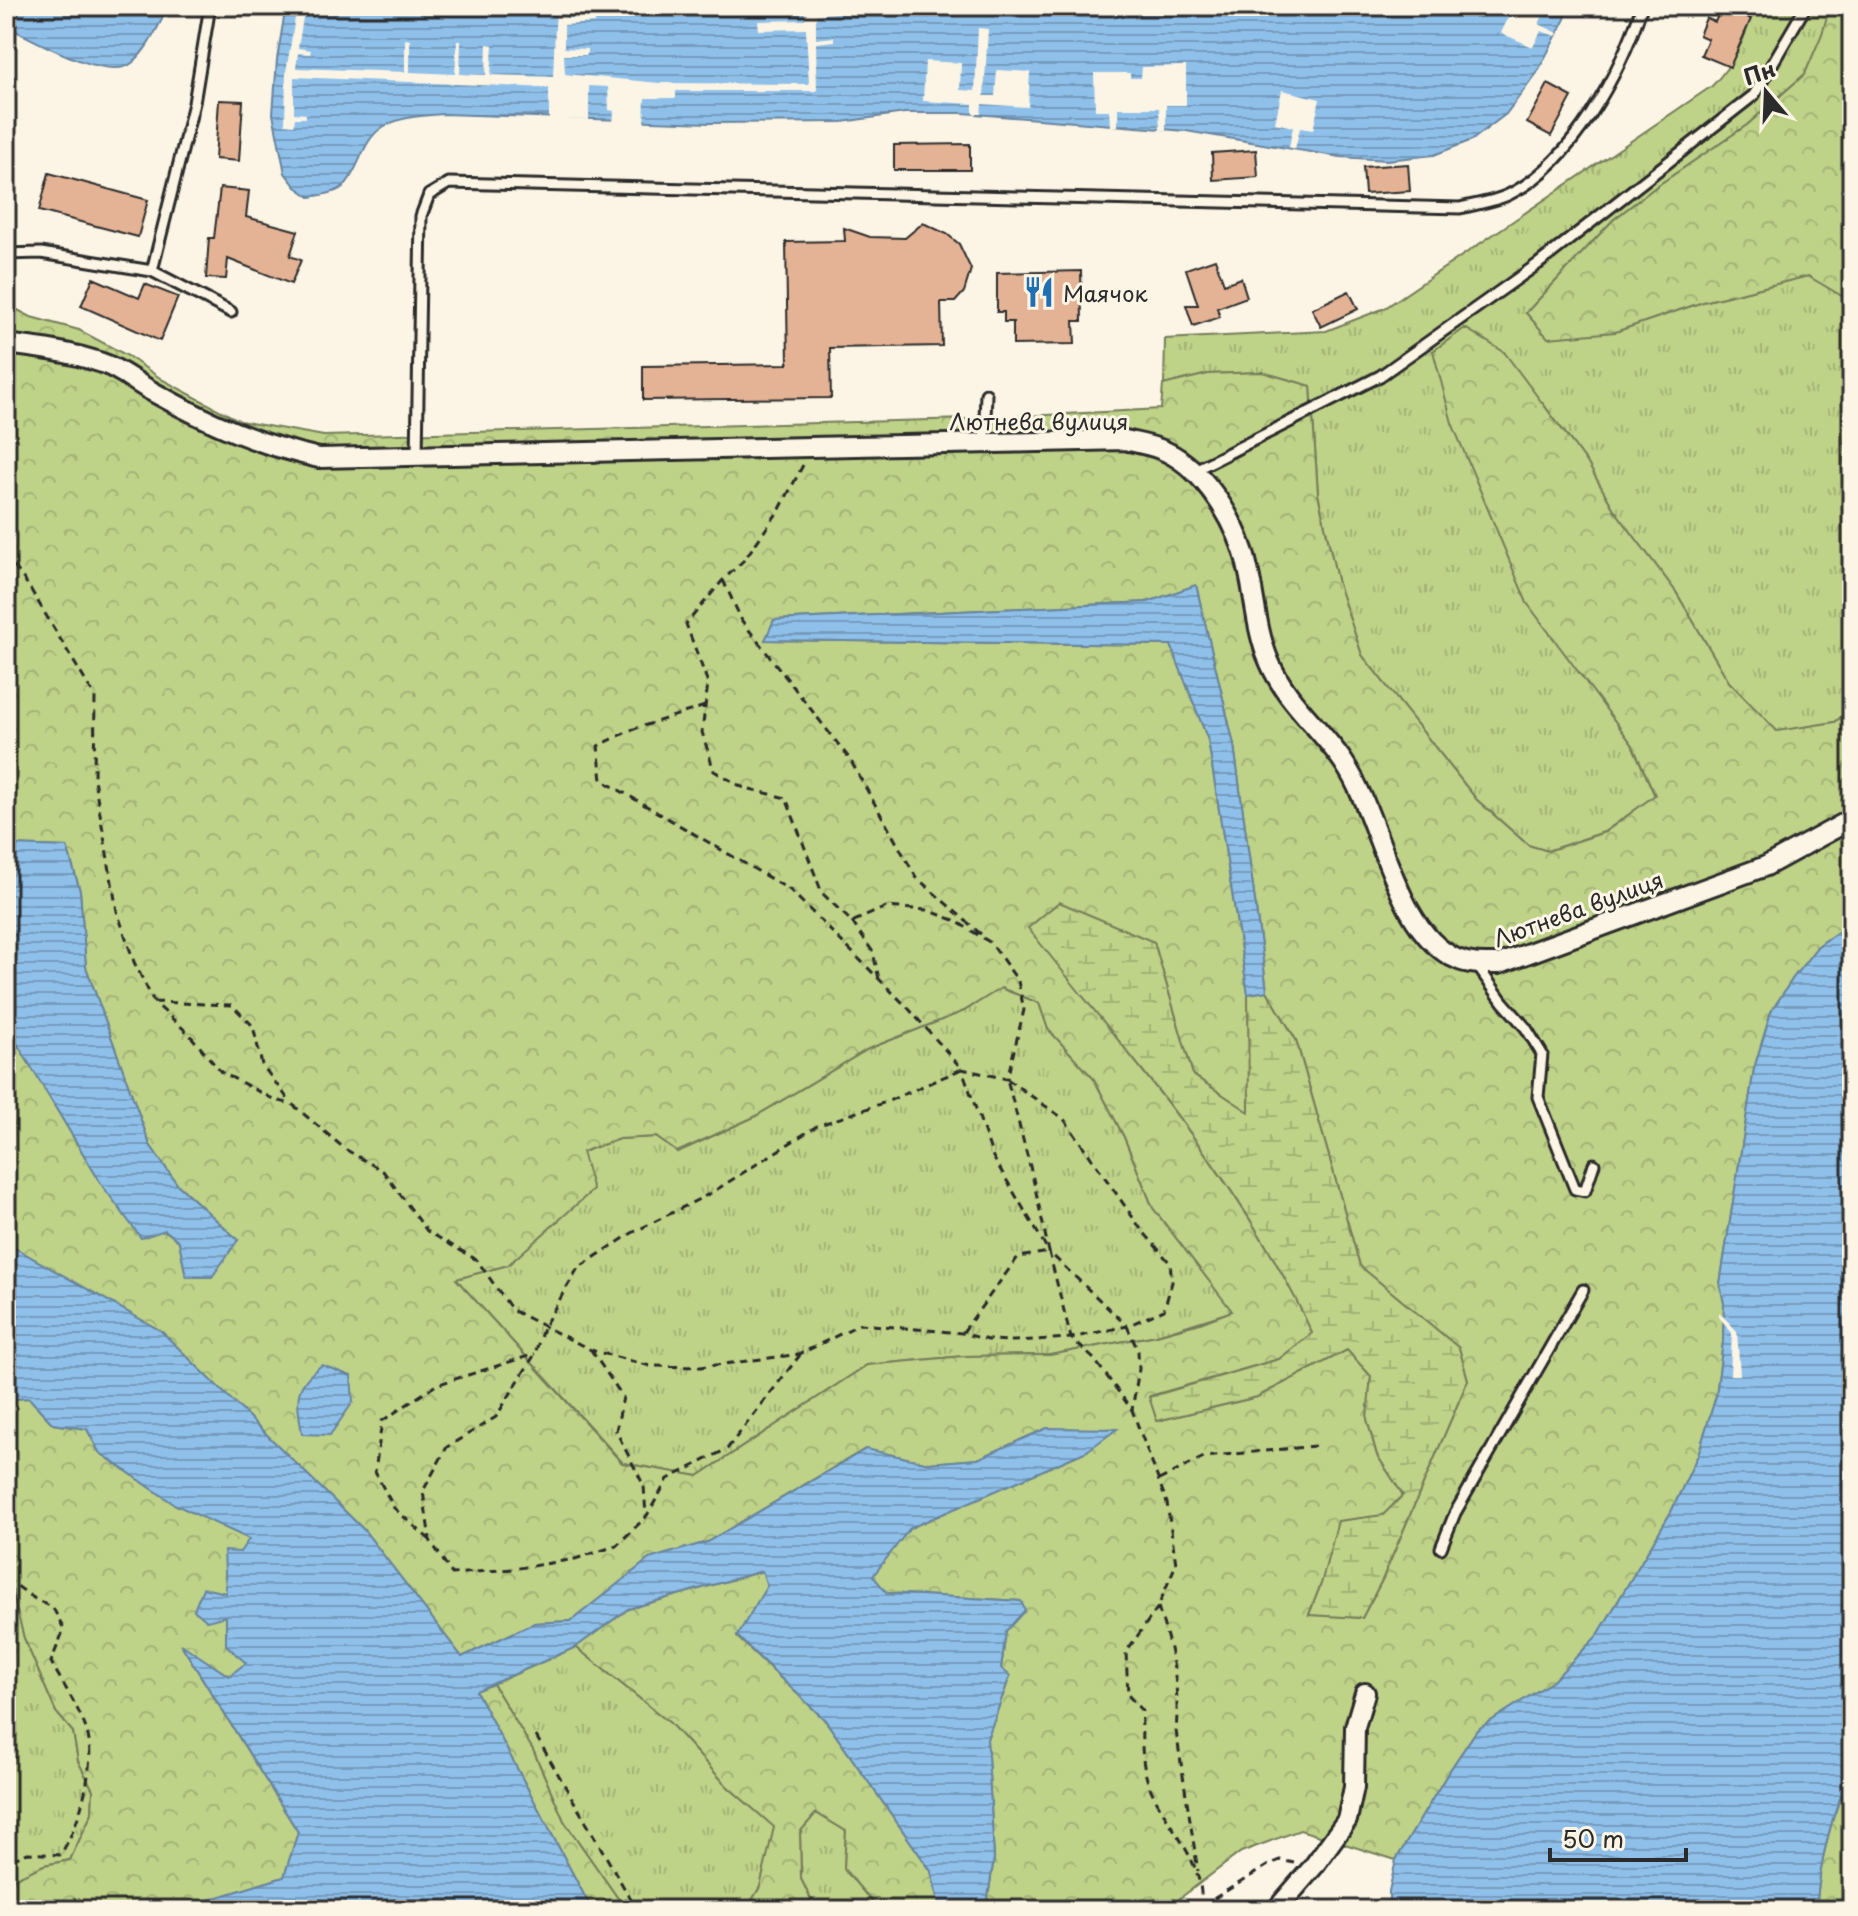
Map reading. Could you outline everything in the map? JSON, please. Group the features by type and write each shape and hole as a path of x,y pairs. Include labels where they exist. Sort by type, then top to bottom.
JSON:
{"street":[{"name":"Лютнева вулиця","path":"6,344 50,349 105,364 223,428 276,448 319,458 1125,440 1162,449 1193,471 1213,493 1243,550 1261,639 1283,689 1344,763 1368,810 1403,901 1421,928 1456,959 1476,964 1499,964 1766,866 1852,819"},
{"path":"1276,1910 1313,1867 1347,1820 1354,1787 1355,1727 1365,1693"}],"lane":[{"path":"152,271 194,103 210,6"},
{"path":"417,457 421,216 429,195 449,183 1460,208 1507,196 1538,177 1562,154 1609,85 1642,6"},
{"path":"1193,471 1380,376 1538,264 1754,95 1806,6"},
{"path":"6,254 41,253 152,271 231,312"},
{"path":"984,443 986,394"},
{"path":"1476,964 1526,1028 1542,1054 1538,1097 1575,1189 1585,1191 1594,1164"},
{"path":"1441,1548 1455,1513 1583,1290"}],"path":[{"path":"812,447 780,509 744,560 686,624 708,683 702,732 714,771 742,787 786,798 822,893 852,922 873,952 880,979"},
{"path":"6,555 28,585 95,697 94,779 117,911 134,962 154,1002 189,1034 221,1072 275,1100 292,1104"},
{"path":"723,580 742,621 849,758 916,877 991,943 1018,981 1024,1010 1007,1079 1071,1338 1094,1359 1132,1410 1167,1503 1176,1564 1158,1607 1126,1652 1128,1695 1142,1711 1142,1753 1148,1783 1199,1876"},
{"path":"705,706 631,730 598,746 602,780 790,890 880,979 962,1069 993,1157 1049,1252 1127,1326 1139,1360 1132,1410"},
{"path":"852,922 886,907 927,910 954,920 991,943"},
{"path":"154,1002 232,1005 253,1026 262,1065 292,1104 345,1149 383,1171 427,1231 477,1260 512,1310 543,1328 591,1350 650,1366 688,1367 800,1354 860,1324 962,1333 988,1340 1071,1338 1127,1326 1164,1310 1172,1282 1170,1263 1141,1229 1064,1119 1007,1079 962,1069 886,1102 817,1126 711,1193 632,1233 578,1268 543,1328 535,1354 496,1417 447,1447 423,1491 430,1540"},
{"path":"962,1333 1018,1257 1049,1252"},
{"path":"591,1350 623,1397 616,1431 644,1486 646,1517"},
{"path":"535,1354 436,1385 382,1421 375,1472 394,1508 430,1540 452,1574 513,1569 575,1559 616,1546 646,1517 668,1479 727,1449 800,1354"},
{"path":"1159,1480 1204,1457 1315,1446"},
{"path":"6,1578 53,1608 64,1629 51,1662 87,1730 90,1756 70,1841 60,1855 28,1853 6,1862"},
{"path":"1158,1607 1174,1659 1178,1708 1176,1731 1199,1876 1201,1908 1280,1860 1313,1867"},
{"path":"536,1736 637,1910"}],"green space":[{"path":"1752,6 1830,6 1823,34 1805,74 1747,125 1613,220 1526,313 1615,332 1703,302 1808,276 1851,299 1852,381 1843,456 1852,490 1852,708 1835,722 1777,732 1729,682 1676,592 1613,508 1588,464 1541,401 1582,676 1632,744 1655,796 1604,832 1547,851 1528,845 1477,800 1362,655 1338,585 1318,494 1311,386 1262,372 1208,374 1164,385 1165,339 1326,331 1385,308 1712,86 1738,49"},
{"path":"1830,6 1852,6 1852,302 1808,276 1703,302 1615,332 1548,338 1526,313 1613,220 1747,125 1805,74"},
{"path":"6,304 31,317 79,330 240,421 324,436 969,419 1161,409 1163,385 1208,374 1262,372 1311,386 1318,494 1338,584 1362,655 1477,800 1528,845 1548,851 1605,832 1655,795 1632,744 1527,603 1452,423 1433,351 1465,328 1504,352 1588,464 1613,508 1676,592 1729,682 1777,731 1835,722 1852,708 1852,922 1818,946 1771,1012 1754,1069 1720,1284 1724,1303 1723,1342 1716,1396 1698,1455 1671,1512 1598,1635 1553,1681 1477,1730 1396,1860 1300,1830 1241,1852 1179,1899 1179,1910 986,1910 994,1858 987,1739 1010,1676 1001,1669 1006,1631 1020,1601 886,1593 872,1576 910,1528 1087,1451 1047,1428 978,1459 929,1463 865,1449 707,1542 649,1560 571,1621 534,1623 462,1657 364,1530 161,1331 6,1243 6,1025 102,1185 179,1241 186,1277 238,1240 177,1184 150,1145 86,967 80,891 67,847 6,847","holes":["1196,585 1234,745 1267,991 1296,1040 1360,1266 1459,1348 1468,1380 1382,1580 1362,1618 1309,1614 1321,1584 1403,1495 1377,1455 1367,1419 1371,1376 1347,1350 1257,1397 1157,1421 1150,1396 1279,1359 1313,1334 1254,1225 1219,1174 1183,1123 1029,928 1154,942 1193,1075 1250,1113 1248,994 1208,740 1171,645 766,640 774,620 1148,602","1001,988 1039,1003 1048,1029 1094,1079 1124,1137 1153,1208 1232,1311 1157,1335 1050,1355 964,1356 867,1365 698,1476 622,1463 456,1279 508,1265 593,1190 582,1152 619,1139 656,1137 677,1152 754,1117 868,1049 964,1011"]},
{"path":"1852,381 1852,490 1843,456"},
{"path":"1059,902 1154,942 1193,1075 1249,1112 1248,994 1267,991 1296,1040 1360,1266 1459,1348 1468,1380 1382,1580 1362,1618 1309,1615 1338,1521 1383,1515 1403,1495 1377,1455 1367,1419 1371,1376 1347,1350 1257,1397 1157,1421 1149,1397 1279,1359 1312,1333 1284,1278 1219,1173 1145,1073 1028,928"},
{"path":"1000,988 1039,1003 1048,1029 1094,1079 1124,1137 1153,1208 1233,1311 1157,1335 1050,1355 964,1356 867,1365 698,1476 623,1463 456,1279 508,1265 582,1152 619,1139 656,1137 678,1152 754,1117 868,1049 964,1011"},
{"path":"6,1396 8,1399 29,1398 53,1424 87,1429 99,1452 174,1504 250,1539 231,1576 225,1607 230,1628 247,1663 229,1676 182,1646 298,1832 284,1877 176,1910 6,1910 6,1884 11,1880 44,1865 70,1860 92,1813 93,1790 78,1761 73,1732 56,1712 24,1638 6,1567"},
{"path":"6,1567 24,1638 56,1712 73,1732 78,1761 93,1790 92,1813 70,1860 44,1865 6,1884"},
{"path":"763,1571 767,1586 737,1637 825,1720 931,1871 940,1910 879,1910 844,1869 846,1831 816,1813 800,1832 801,1879 816,1910 746,1910 760,1887 774,1827 727,1786 670,1723 576,1647 628,1609"},
{"path":"576,1647 670,1723 727,1786 775,1827 760,1887 746,1910 626,1910 564,1821 533,1750 493,1684"},
{"path":"493,1684 533,1750 564,1821 626,1910 592,1910 476,1691"},
{"path":"1852,1771 1852,1910 1816,1910 1827,1839"},
{"path":"816,1813 846,1831 844,1869 879,1910 816,1910 801,1879 800,1832"}],"water":[{"path":"6,6 169,6 143,51 132,63 121,68 88,63 6,26"},
{"path":"286,6 1568,6 1565,19 1537,73 1506,114 1472,140 1434,155 1387,160 1340,157 1186,131 963,113 905,113 842,122 710,123 444,114 405,119 383,127 370,139 342,188 310,197 296,187 285,173 273,114 277,59"},
{"path":"1196,585 1234,745 1267,991 1248,994 1208,740 1171,645 765,640 774,620 1148,602"},
{"path":"6,847 67,847 80,891 86,967 150,1145 177,1184 238,1240 212,1277 186,1277 179,1241 165,1230 141,1238 102,1185 6,1025"},
{"path":"1852,922 1852,1771 1827,1839 1816,1910 1389,1910 1389,1891 1396,1860 1477,1730 1553,1681 1598,1635 1671,1512 1698,1455 1716,1396 1723,1342 1724,1303 1720,1284 1754,1069 1771,1012 1793,978 1818,946"},
{"path":"6,1243 161,1331 364,1530 462,1657 534,1623 571,1621 649,1559 707,1542 866,1449 929,1463 978,1459 1047,1428 1117,1429 1087,1451 910,1528 873,1576 887,1593 1021,1601 1025,1610 1006,1631 1001,1668 1010,1676 987,1739 994,1858 986,1910 940,1910 931,1871 825,1720 737,1636 767,1586 762,1571 628,1609 576,1647 476,1691 592,1910 176,1910 284,1877 298,1832 181,1644 229,1676 246,1663 226,1645 226,1616 207,1621 194,1610 203,1588 226,1593 224,1551 240,1552 249,1539 174,1504 99,1452 87,1429 53,1424 29,1398 8,1399"},
{"path":"322,1365 351,1376 353,1402 330,1435 302,1434 298,1403 301,1388"}],"pier":[{"path":"297,6 305,6 298,48 311,50 310,54 298,53 296,68 405,72 405,39 410,40 410,72 455,74 457,41 461,41 460,74 486,75 487,44 493,45 491,75 553,77 556,6 565,6 566,18 595,17 595,23 564,25 564,48 587,49 587,55 564,55 565,74 659,83 809,84 806,29 759,30 758,21 805,20 805,6 815,6 815,10 835,9 835,13 816,15 816,39 834,37 834,41 816,43 817,91 676,91 676,98 645,98 644,125 613,124 614,111 609,110 608,87 589,86 589,120 549,119 549,88 294,77 294,113 306,114 306,118 295,118 294,125 285,124 286,72"},
{"path":"1514,6 1535,6 1545,11 1539,24 1558,33 1556,36 1541,31 1533,47 1501,33"},
{"path":"978,28 988,29 984,96 995,96 997,70 1030,72 1028,107 982,104 981,114 973,114 973,104 923,101 925,61 961,63 960,90 975,91"},
{"path":"1186,66 1186,105 1166,105 1166,130 1160,130 1159,108 1118,108 1118,126 1110,126 1109,110 1095,110 1094,73 1130,73 1130,78 1141,78 1142,67"},
{"path":"1282,90 1320,99 1313,130 1300,128 1295,149 1289,147 1293,127 1275,123"},
{"path":"1719,1312 1737,1331 1740,1375 1730,1375 1732,1333 1719,1317"}],"building":[{"path":"1722,6 1751,19 1730,67 1701,55 1708,39 1699,35 1706,18 1715,22"},
{"path":"1548,84 1572,97 1551,136 1527,123"},
{"path":"219,100 243,101 239,161 215,159"},
{"path":"970,144 970,170 894,170 894,145"},
{"path":"1256,150 1258,177 1213,180 1212,153"},
{"path":"1408,164 1410,191 1365,194 1363,167"},
{"path":"49,173 148,200 138,237 39,211"},
{"path":"220,188 249,191 246,217 298,231 290,256 301,260 291,284 228,259 226,279 206,278 209,238 214,238"},
{"path":"923,223 947,234 959,244 971,269 964,292 955,302 941,302 942,346 830,348 831,398 643,400 643,366 788,364 786,242 845,241 844,228 870,237 905,238"},
{"path":"1215,259 1224,284 1241,278 1247,297 1217,308 1220,317 1193,326 1186,305 1198,305 1186,269"},
{"name":"Маячок","path":"1081,271 1082,321 1074,321 1075,344 1013,345 1013,322 1004,322 1004,312 997,312 997,273"},
{"path":"93,278 139,298 145,284 178,297 160,341 81,306"},
{"path":"1349,291 1358,309 1321,327 1312,309"}],"place":[{"name":"Маячок","path":"1039,292"}]}
